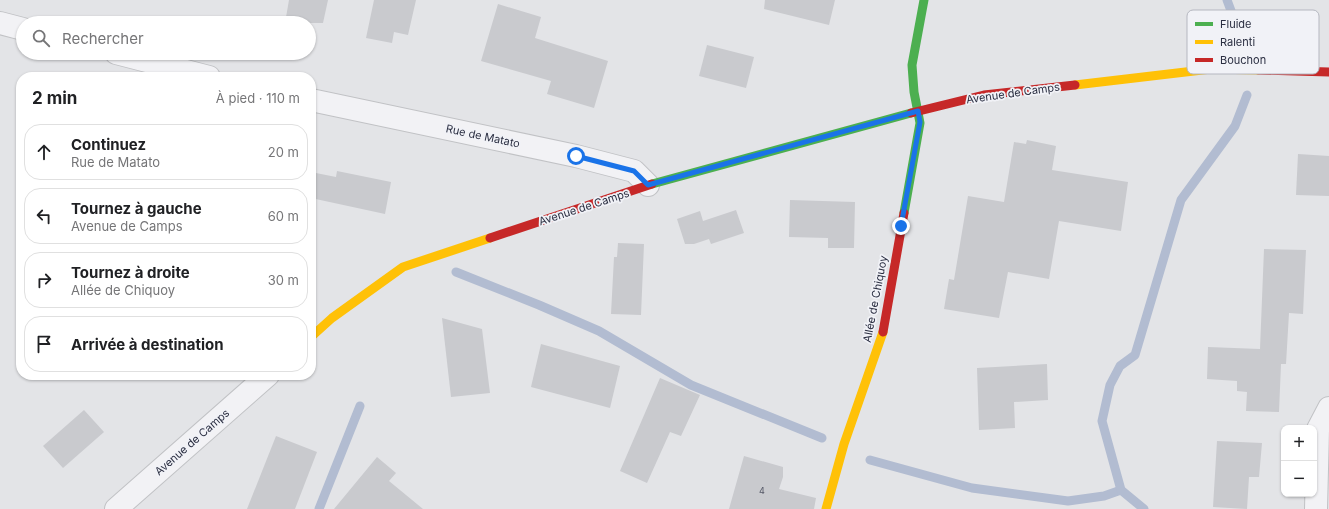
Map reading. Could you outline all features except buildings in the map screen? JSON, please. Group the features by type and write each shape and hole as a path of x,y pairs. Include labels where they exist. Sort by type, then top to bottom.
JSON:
{"street":[{"name":"Allée de Chiquoy","path":"826,509 844,444 883,332 920,122 914,92 912,65 924,0"},
{"path":"0,23 16,27"},
{"path":"143,60 190,72"},
{"name":"Avenue de Camps","path":"316,332 332,318 403,267 648,185 918,111 984,95 1187,72"},
{"name":"Avenue de Camps","path":"1319,72 1329,72"},
{"name":"Rue de Matato","path":"316,101 576,156 634,171 648,185"},
{"name":"Avenue de Camps","path":"116,509 262,380"},
{"path":"1316,509 1318,429 1329,408"}],"waterway":[{"path":"1227,0 1231,10"},
{"path":"1144,509 1121,490 1102,421 1110,385 1120,366 1135,355 1181,200 1235,126 1247,95"},
{"path":"456,272 599,331 691,385 822,438"},
{"path":"319,509 360,406"},
{"path":"870,460 972,488 1068,501 1104,496 1121,490"}],"traffic: fast":[{"path":"904,213 920,123 914,92 912,65 924,0"},
{"path":"652,184 911,113"}],"traffic: slow":[{"path":"1075,85 1187,72"},
{"path":"316,332 332,318 403,267 490,238"},
{"path":"826,509 844,444 883,332"}],"traffic: jam":[{"path":"1319,72 1329,72"},
{"path":"911,113 984,95 1075,85"},
{"path":"490,238 652,184"},
{"path":"883,332 904,213"}],"route":[{"path":"576,156 634,171 648,185 918,111 920,122 901,226"}]}
